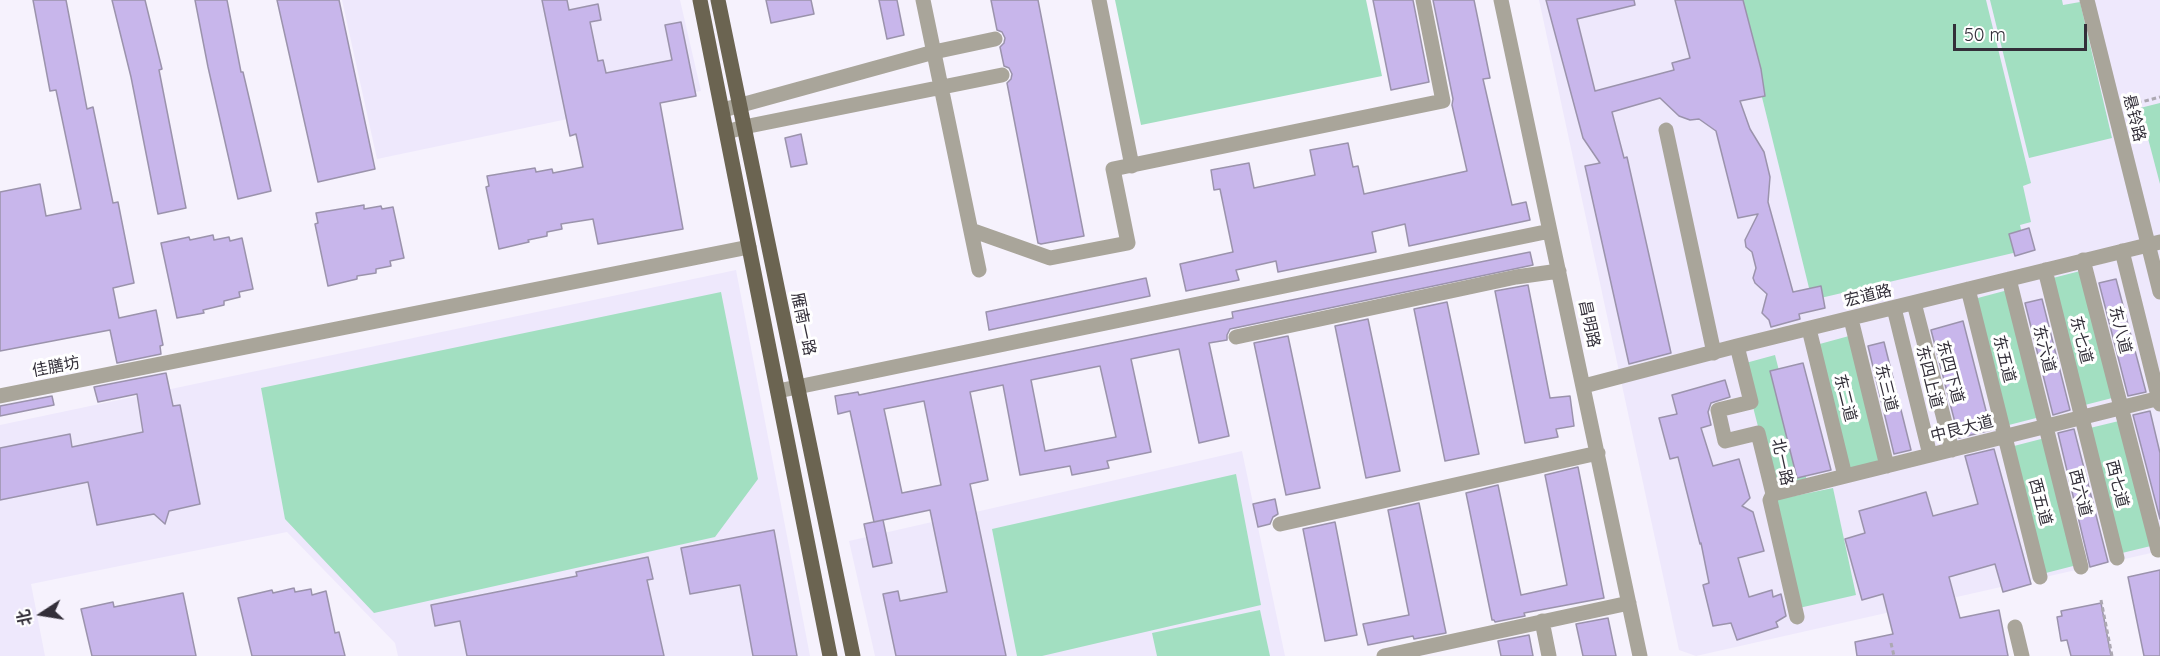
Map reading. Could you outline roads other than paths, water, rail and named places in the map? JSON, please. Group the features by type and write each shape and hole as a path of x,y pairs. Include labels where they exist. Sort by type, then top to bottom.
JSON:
{"main road":[{"path":"700,0 830,656"},
{"name":"雁南一路","path":"718,0 853,656"}],"street":[{"path":"924,0 979,270"},
{"path":"1099,0 1132,166"},
{"path":"971,230 1050,258 1128,243 1113,170 1443,101 1423,0"},
{"name":"昌明路","path":"1501,0 1640,656"},
{"name":"悬铃路","path":"2087,0 2113,109 2154,244 2160,292"},
{"path":"723,110 934,52 994,39"},
{"path":"727,132 1002,75"},
{"path":"1665,130 1714,353"},
{"path":"778,391 1550,231"},
{"name":"宏道路","path":"1584,386 1809,328 2154,244"},
{"name":"佳膳坊","path":"0,396 749,247"},
{"path":"2122,251 2160,400"},
{"name":"东八道","path":"2084,260 2158,550"},
{"name":"东七道","path":"2045,270 2083,418"},
{"path":"1236,337 1516,277 1559,271"},
{"name":"东六道","path":"2009,279 2045,427"},
{"name":"东五道","path":"1968,289 2004,437"},
{"name":"东四下道","path":"1914,303 1952,450"},
{"name":"东四上道","path":"1894,308 1930,455"},
{"name":"东三道","path":"1851,319 1887,466"},
{"name":"东二道","path":"1809,328 1845,476"},
{"name":"北一路","path":"1737,346 1751,402 1718,411 1725,441 1758,433 1773,494 1770,500 1797,617"},
{"name":"中艮大道","path":"1773,494 2160,400"},
{"name":"西七道","path":"2083,418 2117,558"},
{"name":"西六道","path":"2045,427 2081,567"},
{"name":"西五道","path":"2004,437 2040,577"},
{"path":"1280,524 1598,453"},
{"path":"1384,656 1629,603"},
{"path":"1542,621 1549,656"},
{"path":"2015,627 2022,656"}]}
